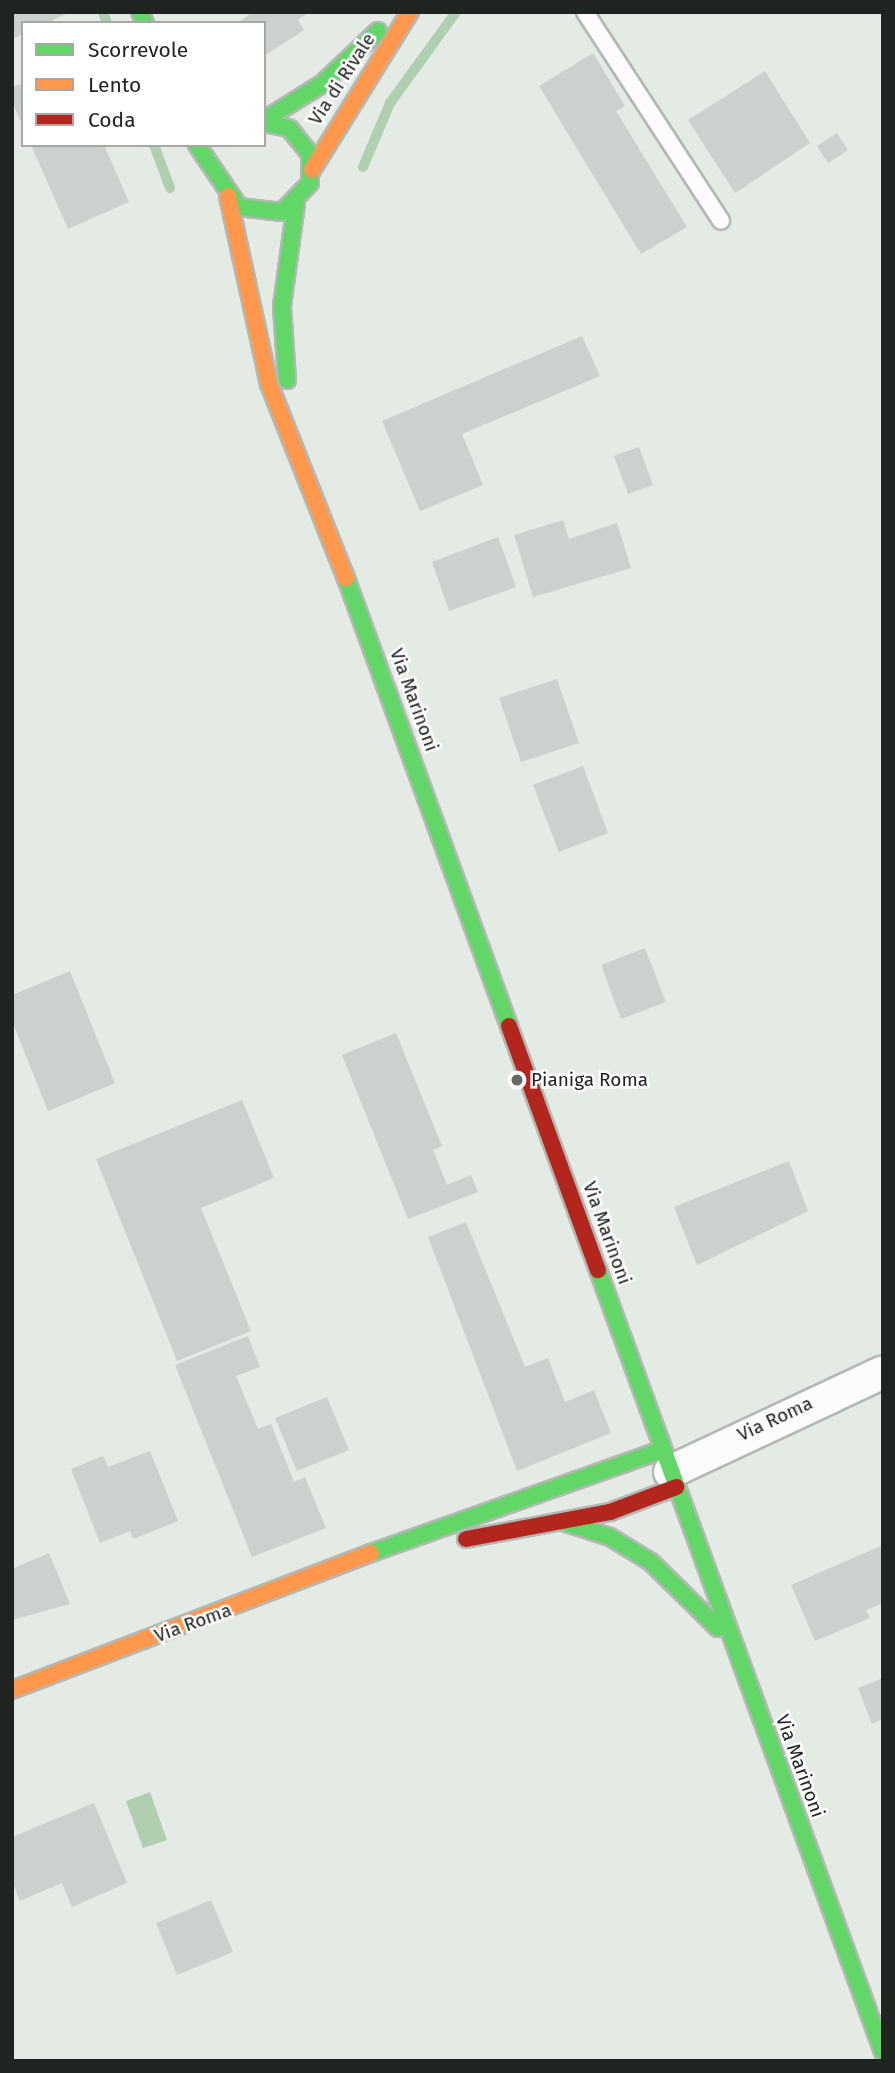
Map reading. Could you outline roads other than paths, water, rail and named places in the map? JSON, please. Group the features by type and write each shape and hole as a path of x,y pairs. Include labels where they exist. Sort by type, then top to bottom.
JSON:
{"main road":[{"name":"Via di Rivale","path":"266,121 322,84 401,12"},
{"name":"Via di Rivale","path":"312,170 410,12"},
{"path":"266,122 289,128 302,139 312,170"},
{"name":"Via Marinoni","path":"198,147 226,192 260,214 296,204"},
{"name":"Via Marinoni","path":"223,152 226,192 269,384 292,429 731,1642 883,2052"},
{"name":"Via Marinoni","path":"292,429 282,306 296,204 312,170"},
{"path":"374,1557 610,1512 669,1470"},
{"path":"374,1557 446,1524 669,1470"},
{"path":"561,1521 610,1537 652,1562 731,1642"},
{"name":"Via Roma","path":"12,1690 374,1557"}],"street":[{"name":"Via Roma","path":"669,1470 883,1372"}],"lane":[{"path":"584,12 721,221"}],"waterway":[{"path":"103,12 106,21"},
{"path":"363,167 390,103 456,12"},
{"path":"155,147 170,188"}],"place":[{"name":"Pianiga Roma","path":"517,1080"}]}
